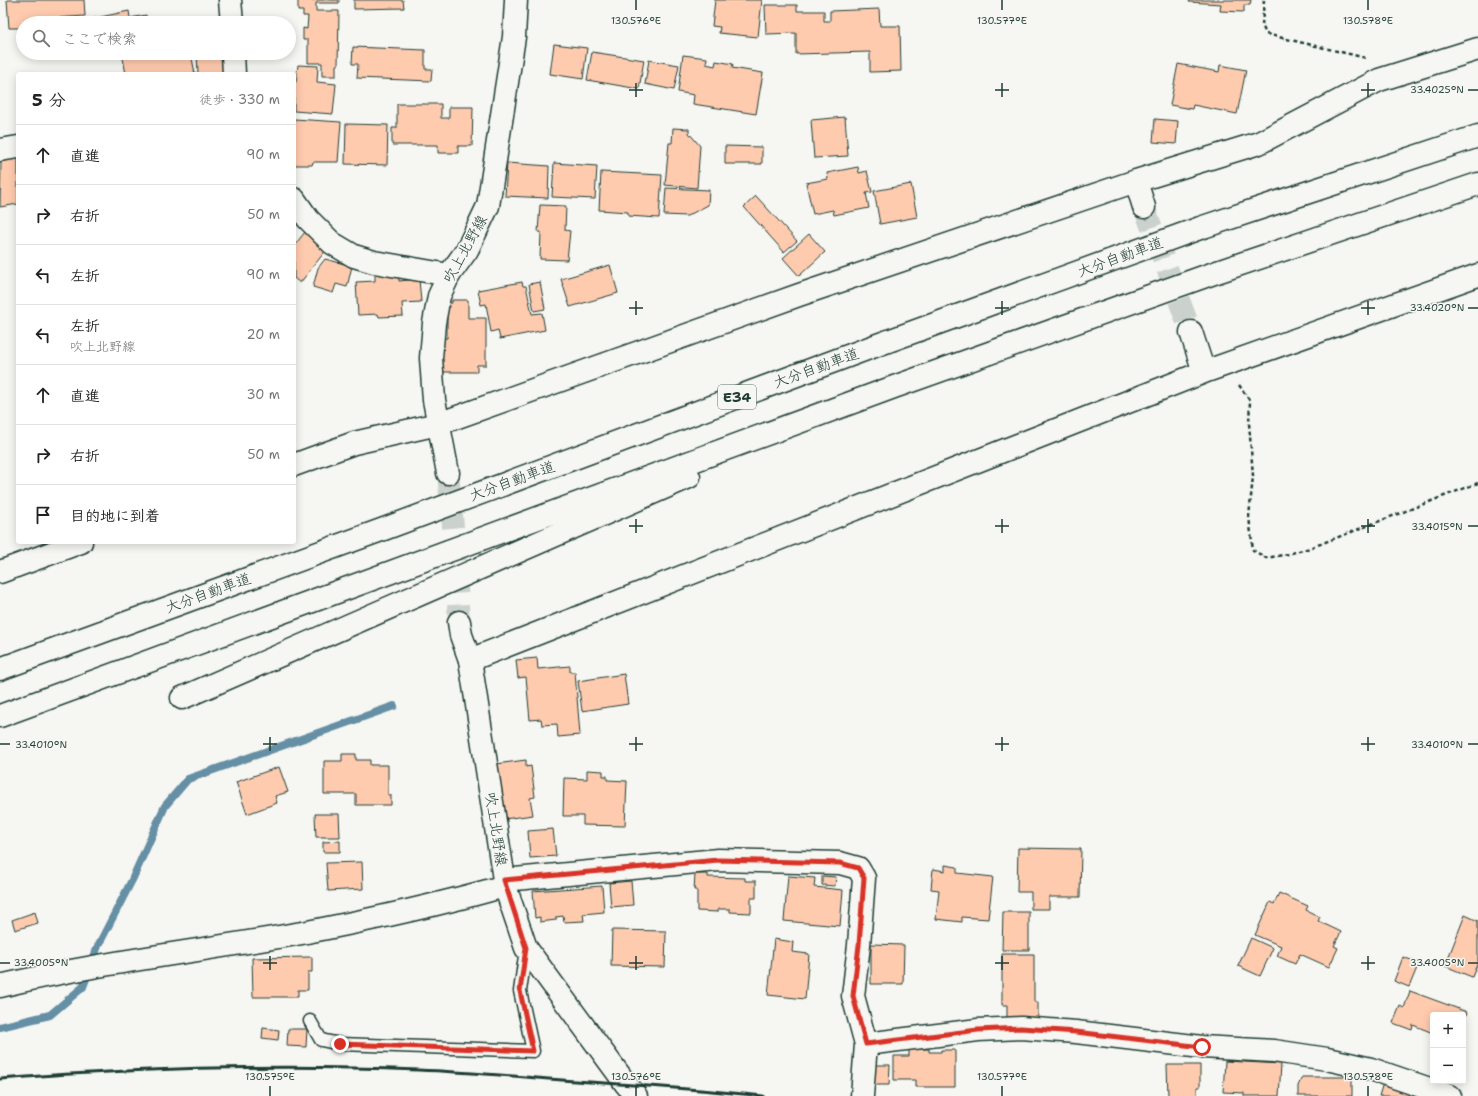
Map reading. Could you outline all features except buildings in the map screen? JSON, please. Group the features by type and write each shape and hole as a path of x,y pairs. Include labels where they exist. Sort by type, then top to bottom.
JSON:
{"main road":[{"path":"230,0 231,16"},
{"name":"吹上北野線","path":"448,473 434,400 431,358 434,323 439,296 449,275 467,250 488,206 514,37 516,0"},
{"path":"296,464 354,443 438,424 807,292 1136,181 1259,143 1379,80 1478,49"},
{"path":"233,60 234,72"},
{"name":"大分自動車道","path":"0,668 391,526 873,347 1200,228 1478,136"},
{"path":"0,150 16,147"},
{"path":"1136,181 1144,207"},
{"path":"0,716 894,387 1209,275 1478,184"},
{"path":"296,203 308,219 332,243 354,256 374,262 449,275"},
{"path":"470,660 1204,372 1478,275"},
{"path":"1191,332 1204,372"},
{"path":"182,698 894,387"},
{"path":"0,572 76,544"},
{"name":"吹上北野線","path":"459,622 461,635 470,660 505,883 526,948 636,1096"},
{"path":"0,986 80,968 293,934 376,919 444,903 505,883 718,860 840,863 858,868 864,878 859,945 853,996 866,1044 862,1096"},
{"path":"866,1044 978,1030 1021,1028 1076,1032 1202,1047 1274,1051 1327,1059 1371,1069 1450,1096"}],"lane":[{"path":"310,1021 321,1040 340,1044 533,1051 520,991 526,948"}],"path":[{"path":"1264,0 1262,25 1266,34 1365,58 1375,66 1379,80"},
{"path":"1226,365 1250,401 1249,423 1253,476 1249,517 1254,550 1266,558 1310,548 1478,483"}],"waterway":[{"path":"0,1027 50,1015 83,987 98,946 132,880 165,806 188,779 394,706"}],"tunnel":[{"path":"1144,207 1191,332"},
{"path":"448,473 454,537 459,622"}],"railway":[{"path":"0,1079 104,1072 209,1068 366,1068 477,1073 692,1089 763,1096"}],"route":[{"path":"340,1044 533,1051 520,991 526,948 504,880 718,860 840,863 858,868 864,878 859,945 853,996 866,1044 978,1030 1021,1028 1076,1032 1202,1047"}]}
